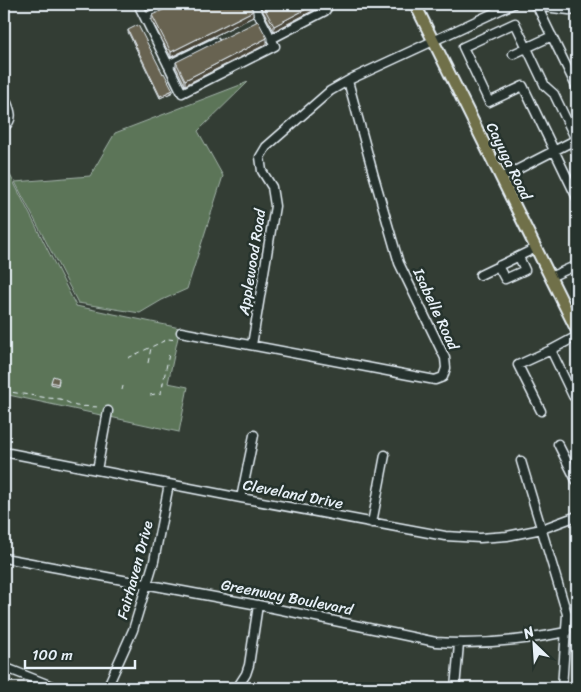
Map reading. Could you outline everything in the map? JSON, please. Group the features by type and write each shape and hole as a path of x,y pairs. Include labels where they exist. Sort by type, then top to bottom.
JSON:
{"main road":[{"name":"Cayuga Road","path":"415,4 577,331"}],"street":[{"path":"138,4 182,93 275,46 253,4"},
{"path":"145,18 174,4"},
{"path":"271,39 325,11 330,4"},
{"name":"Applewood Road","path":"252,345 275,206 272,187 262,171 260,157 266,147 330,91 433,40 513,4"},
{"path":"534,5 577,11"},
{"path":"534,5 552,36 577,88"},
{"path":"253,24 261,20"},
{"path":"501,178 554,151 577,140 554,94 545,86 515,22 463,47 489,102 522,86 554,151 577,198"},
{"path":"513,54 552,36"},
{"path":"168,65 219,40"},
{"name":"Isabelle Road","path":"180,332 435,380 443,377 446,373 442,349 399,263 348,81"},
{"path":"4,96 11,111 11,117 4,127"},
{"path":"480,275 536,248"},
{"path":"498,266 505,279 525,270 518,256"},
{"path":"550,277 577,265"},
{"path":"541,410 518,365 577,336"},
{"path":"551,350 573,396 577,395"},
{"path":"97,470 106,409"},
{"path":"241,498 254,435"},
{"path":"558,444 577,482"},
{"name":"Cleveland Drive","path":"4,452 372,523 463,538 507,536 542,529 577,516"},
{"path":"372,523 385,456"},
{"path":"521,461 567,614 562,688"},
{"name":"Fairhaven Drive","path":"107,688 133,630 154,561 169,484"},
{"name":"Greenway Boulevard","path":"4,558 258,605 416,639 459,644 513,642 566,632"},
{"path":"237,688 249,665 258,605"},
{"path":"455,688 459,644"},
{"path":"4,667 57,688"}],"path":[{"path":"128,358 168,338 177,340"},
{"path":"148,363 151,347"},
{"path":"150,396 162,393 169,354"},
{"path":"122,390 123,386"},
{"path":"4,391 60,399 76,406 106,409"}],"green space":[{"path":"248,82 198,131 223,176 187,289 162,300 140,313 78,303 15,182 90,176 115,133"},
{"path":"10,175 76,306 180,328 168,383 188,387 179,432 4,394 4,178"}],"building":[{"path":"176,4 250,4 253,11 171,52 152,15"},
{"path":"262,4 316,4 274,26"},
{"path":"258,21 267,38 185,80 176,62"},
{"path":"138,25 173,90 160,96 128,30"},
{"path":"577,140 577,158 570,143"},
{"path":"53,376 59,378 58,384 51,382"}]}
